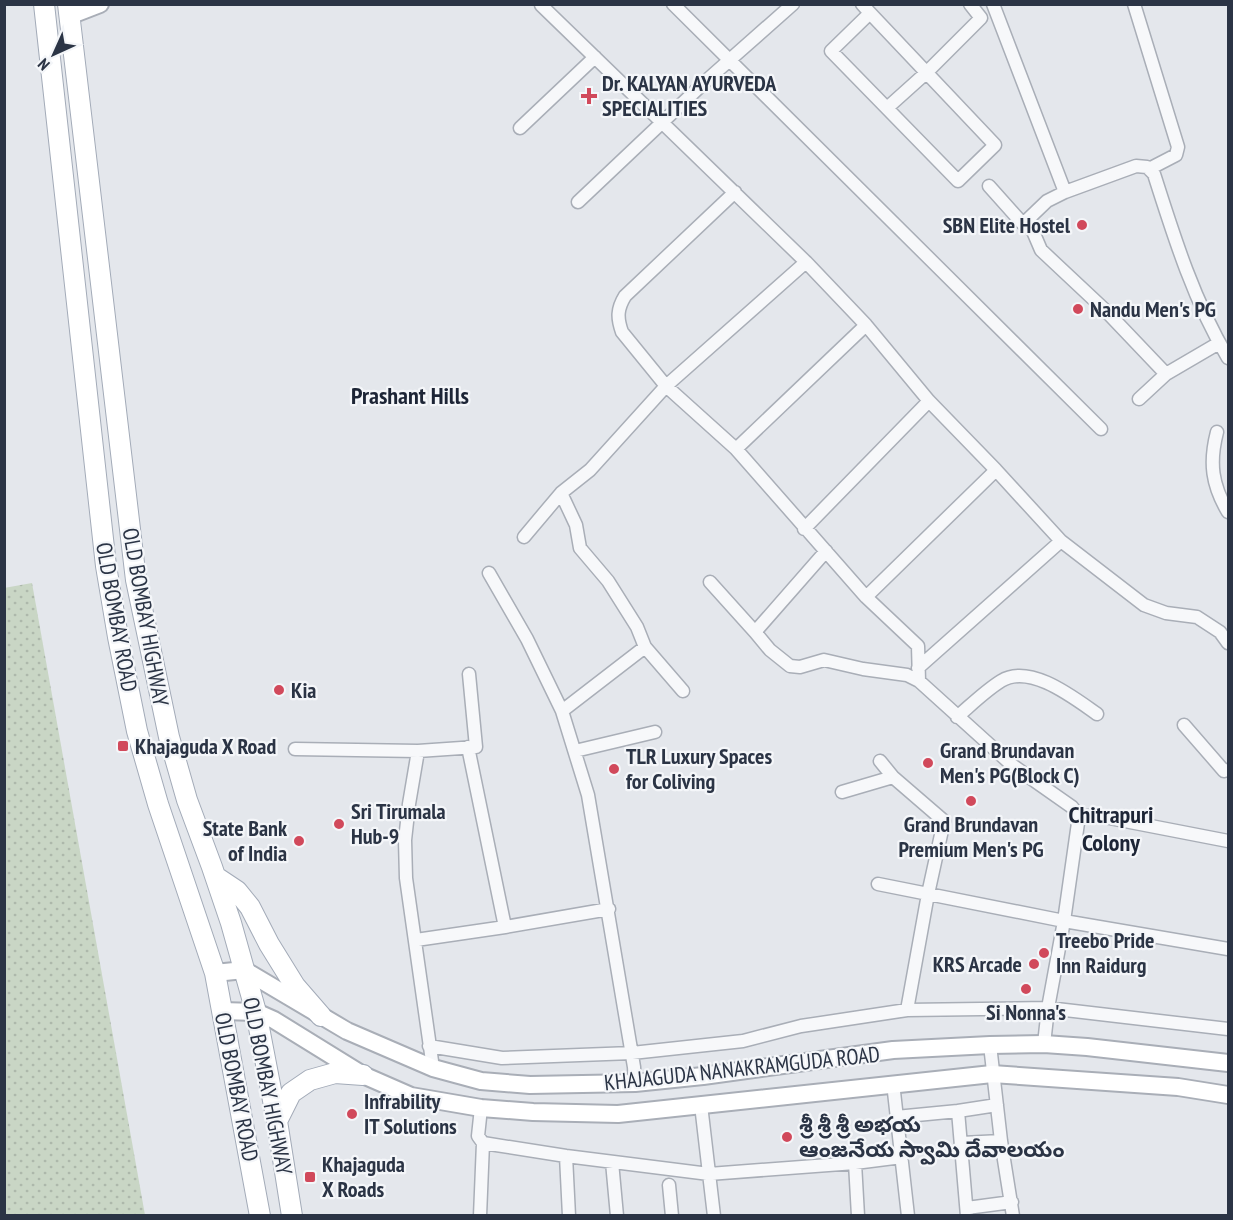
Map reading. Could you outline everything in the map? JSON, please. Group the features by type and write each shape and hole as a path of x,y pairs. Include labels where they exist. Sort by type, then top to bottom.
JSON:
{"main road":[{"name":"OLD BOMBAY ROAD","path":"44,4 104,544 118,637 137,731 158,804 215,973 260,1215"},
{"path":"68,10 100,4"},
{"name":"OLD BOMBAY HIGHWAY","path":"68,10 136,580 169,737 187,800 216,878 256,1012 292,1215"},
{"path":"216,878 237,891 250,907 269,944 295,986 321,1016"},
{"path":"215,973 244,970"},
{"name":"KHAJAGUDA NANAKRAMGUDA ROAD","path":"244,970 356,1036 433,1068 482,1081 530,1085 634,1083 893,1050 990,1045 1044,1044 1087,1047 1228,1064"},
{"path":"274,1020 285,995"},
{"path":"222,1011 256,1012"},
{"name":"KHAJAGUDA NANAKRAMGUDA ROAD","path":"256,1012 274,1020 363,1075 411,1096 481,1108 618,1114 992,1074 1178,1087 1228,1095"},
{"path":"277,1121 291,1093 310,1080 335,1073 363,1075"}],"street":[{"path":"673,4 896,228 1101,429"},
{"path":"887,108 981,18 970,4"},
{"path":"993,4 1065,192"},
{"path":"1134,4 1178,147 1176,155 1149,169"},
{"path":"541,5 806,262 866,325 929,401 1061,541 1144,605 1166,613 1197,617 1220,632 1228,643"},
{"path":"578,202 791,5"},
{"path":"866,9 995,145 958,181 831,51 866,9"},
{"path":"520,128 595,57"},
{"path":"1023,224 1047,201 1065,192 1136,166 1149,169 1154,174 1178,252 1228,358"},
{"path":"989,186 1023,224 1032,229 1041,250 1106,311 1166,374"},
{"path":"735,192 625,296 618,307 618,322 622,332 666,386 735,449 866,597 918,646 919,681"},
{"path":"524,537 561,493 590,470 666,386 806,262"},
{"path":"735,449 866,325"},
{"path":"1139,399 1166,374 1219,343"},
{"path":"804,529 929,401"},
{"path":"1217,432 1212,454 1214,478 1219,496 1228,512"},
{"path":"866,597 996,470"},
{"path":"561,493 576,525 580,548 608,581 637,627 645,647 683,691"},
{"path":"918,668 1061,541"},
{"path":"755,632 826,551"},
{"path":"489,573 527,639 562,711 588,795 609,909 632,1053 634,1083"},
{"path":"710,582 770,650 790,666 808,666 824,660 863,669 907,675 919,681 1012,765 1072,807 1079,816 1044,1044"},
{"path":"562,711 645,647"},
{"path":"295,749 418,751 476,747 469,674"},
{"path":"957,717 1001,680 1026,676 1067,693 1097,714"},
{"path":"1184,725 1224,771 1228,770"},
{"path":"575,751 655,732"},
{"path":"468,747 506,927"},
{"path":"418,751 408,804 405,840 406,878 433,1068"},
{"path":"880,761 893,777 944,821 907,1010"},
{"path":"842,792 893,777"},
{"path":"1079,816 1099,816 1228,841"},
{"path":"878,884 1064,921 1228,948"},
{"path":"416,940 609,909"},
{"path":"429,1046 502,1058 632,1053 743,1041 801,1026 907,1010 1048,1008 1228,1029"},
{"path":"990,1045 1001,1141 1013,1215"},
{"path":"892,1083 908,1215"},
{"path":"701,1105 714,1215"},
{"path":"896,1117 997,1105"},
{"path":"480,1215 483,1143 478,1136 481,1108"},
{"path":"958,1111 967,1212 1012,1202"},
{"path":"962,1143 1001,1141"},
{"path":"483,1143 709,1174 855,1163 902,1157"},
{"path":"566,1156 569,1215"},
{"path":"612,1161 617,1215"},
{"path":"855,1163 858,1215"},
{"path":"669,1185 672,1215"}],"green space":[{"path":"32,583 145,1215 5,1215 4,588"}],"place":[{"name":"Dr. KALYAN AYURVEDA SPECIALITIES","path":"589,96"},
{"name":"SBN Elite Hostel","path":"1082,225"},
{"name":"Nandu Men's PG","path":"1078,309"},
{"name":"Kia","path":"279,690"},
{"name":"Khajaguda X Road","path":"123,746"},
{"name":"Grand Brundavan Men's PG(Block C)","path":"928,763"},
{"name":"TLR Luxury Spaces for Coliving","path":"614,769"},
{"name":"Grand Brundavan Premium Men's PG","path":"971,801"},
{"name":"Sri Tirumala Hub-9","path":"339,824"},
{"name":"State Bank of India","path":"299,841"},
{"name":"Treebo Pride Inn Raidurg","path":"1044,953"},
{"name":"KRS Arcade","path":"1034,964"},
{"name":"Si Nonna's","path":"1026,989"},
{"name":"Infrability IT Solutions","path":"352,1114"},
{"name":"శ్రీ శ్రీ శ్రీ అభయ ఆంజనేయ స్వామి దేవాలయం","path":"787,1137"},
{"name":"Khajaguda X Roads","path":"310,1177"}],"district":[{"name":"Prashant Hills","path":"410,396"},
{"name":"Chitrapuri Colony","path":"1111,829"}]}
